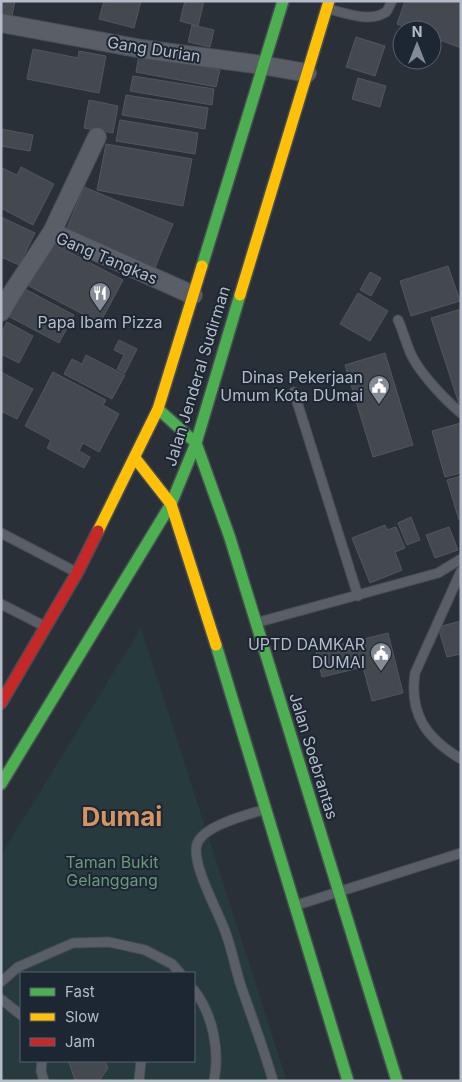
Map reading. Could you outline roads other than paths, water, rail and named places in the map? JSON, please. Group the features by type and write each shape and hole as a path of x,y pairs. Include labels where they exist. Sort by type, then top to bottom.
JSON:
{"main road":[{"name":"Jalan Jenderal Sudirman","path":"1,703 5,686 46,628 77,573 158,409 283,1"},
{"name":"Jalan Jenderal Sudirman","path":"1,784 171,504 196,443 328,5"},
{"path":"158,409 196,443"},
{"name":"Jalan Soebrantas","path":"196,443 230,538 397,1081"},
{"path":"134,458 171,504 348,1081"}],"street":[{"name":"Gang Durian","path":"1,23 142,49 307,73"},
{"path":"52,232 97,137"},
{"name":"Gang Tangkas","path":"1,312 52,232 193,295"}],"lane":[{"path":"328,5 360,17 375,16 386,12 392,1"},
{"path":"398,320 413,359 440,393 461,413"},
{"path":"294,392 358,596"},
{"path":"1,533 77,573"},
{"path":"256,623 438,573 461,559"},
{"path":"461,571 415,673 412,690 415,706 424,727 442,748 461,759"},
{"path":"1,604 46,628"},
{"path":"266,809 220,825 201,837 197,846 197,859 202,877 226,932 241,985 266,1054 273,1081"},
{"path":"294,906 461,853"},
{"path":"1,982 18,967 73,943 108,942 145,950 172,964 179,972"},
{"path":"195,992 206,1010 215,1039 217,1068 214,1081"},
{"path":"1,999 20,1013"},
{"path":"42,1062 41,1071 44,1081"},
{"path":"139,1081 141,1062"}],"place":[{"name":"Papa Ibam Pizza","path":"100,312"},
{"name":"Dinas Pekerjaan Umum Kota DUmai","path":"379,405"},
{"name":"UPTD DAMKAR DUMAI","path":"381,672"}],"district":[{"name":"Dumai","path":"122,816"}],"park label":[{"name":"Taman Bukit Gelanggang","path":"112,871"}]}
